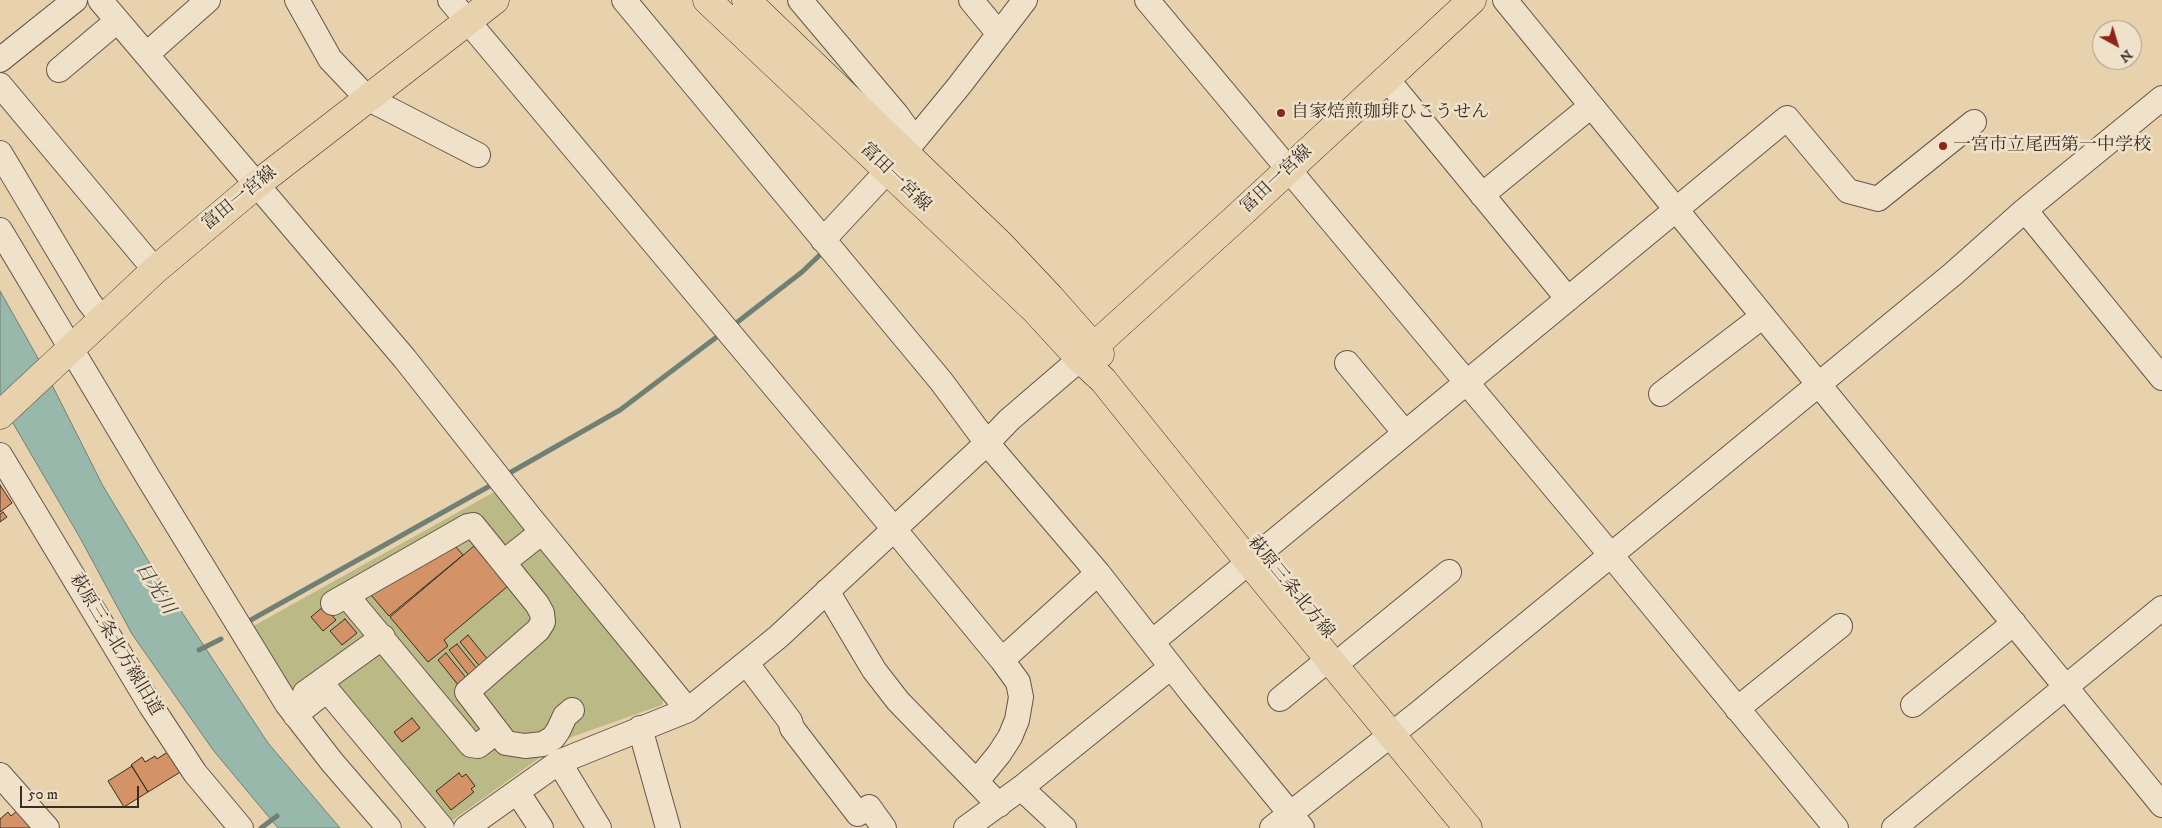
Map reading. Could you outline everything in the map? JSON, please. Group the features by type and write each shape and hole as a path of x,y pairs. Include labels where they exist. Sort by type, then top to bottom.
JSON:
{"main road":[{"name":"富田一宮線","path":"0,415 155,270 256,185 495,0"},
{"name":"富田一宮線","path":"707,0 902,154"},
{"name":"富田一宮線","path":"746,0 902,154 1000,244 1087,353"},
{"name":"冨田一宮線","path":"1087,353 1289,170 1472,0"},
{"name":"萩原三条北方線","path":"1087,353 1397,730 1488,828"},
{"name":"萩原三条北方線","path":"1397,730 1468,828"}],"street":[{"path":"0,60 75,0"},
{"path":"100,0 405,359 542,532 688,710"},
{"path":"146,54 208,0"},
{"path":"297,0 330,59 367,98 478,155"},
{"path":"450,0 894,529 1018,682 1021,698 1017,720 1010,737 977,781"},
{"path":"624,0 942,381 987,443 1098,573 1288,823 1610,554 1953,274 2025,210 2162,98"},
{"path":"800,0 897,115 902,154"},
{"path":"971,0 999,34"},
{"path":"827,244 958,86 1025,0"},
{"path":"1147,0 1610,554 1836,828"},
{"path":"1505,0 2162,805"},
{"path":"59,70 118,21"},
{"path":"1386,79 1568,299"},
{"path":"0,85 155,270"},
{"path":"1482,195 1591,106"},
{"path":"1152,642 1787,118 1848,190 1878,199 1974,122"},
{"path":"0,153 89,302 102,320"},
{"path":"2025,210 2159,369"},
{"path":"0,230 67,352 149,479 287,704 332,762 389,828"},
{"path":"1661,394 1763,316"},
{"path":"466,828 518,793 559,762 688,710 747,664 987,443 1009,420 1087,353"},
{"path":"1347,363 1404,433"},
{"name":"萩原三条北方線旧道","path":"0,455 151,706 195,773 241,828"},
{"path":"497,731 478,746 470,745 383,638 340,600 468,526 473,525 537,604 542,613 543,622 538,630 467,692 497,731 506,743 525,746 543,744 553,738 565,716 572,710"},
{"path":"504,562 542,532"},
{"path":"1280,699 1449,572"},
{"path":"1002,660 1098,573"},
{"path":"827,591 874,670 898,701 999,805"},
{"path":"1894,828 2162,608"},
{"path":"1913,705 2014,623"},
{"path":"1737,709 1840,626"},
{"path":"305,693 383,638"},
{"path":"747,664 790,721 792,728 858,814 869,807 884,828"},
{"path":"971,827 1171,667"},
{"path":"296,715 327,690 442,828"},
{"path":"640,728 668,828"},
{"path":"559,762 599,828"},
{"path":"2,783 47,828"},
{"path":"1021,788 1064,828"},
{"path":"518,793 540,828"}],"shaded area":[{"path":"496,491 664,698 662,705 566,739 446,825 329,685 301,707 248,629"}],"water":[{"name":"日光川","path":"0,291 43,367 103,486 152,567 268,743 340,828 278,828 213,750 132,634 79,536 0,401"}],"building":[{"path":"0,485 12,503 0,512"},
{"path":"3,512 7,517 0,522 0,514"},
{"path":"455,546 463,555 389,616 371,595"},
{"path":"474,546 508,586 444,640 448,646 428,662 390,617"},
{"path":"324,606 336,620 323,631 311,617"},
{"path":"345,619 357,633 342,645 330,631"},
{"path":"468,635 489,661 481,668 460,642"},
{"path":"457,644 478,670 470,677 449,650"},
{"path":"446,653 467,679 459,686 438,660"},
{"path":"412,718 420,728 402,742 394,732"},
{"path":"169,751 182,771 148,792 131,765 142,757 145,762 155,756 157,759"},
{"path":"132,766 148,792 124,807 108,781"},
{"path":"459,773 462,777 466,774 475,786 471,789 474,792 451,810 436,791"},
{"path":"18,810 32,826 29,828 0,828 0,819 8,812 11,816"}],"waterway":[{"path":"731,327 802,272 825,250"},
{"path":"506,475 620,410 722,333"},
{"path":"249,621 495,483"},
{"path":"199,650 221,639"},
{"path":"261,828 277,816"}],"place":[{"name":"自家焙煎珈琲ひこうせん","path":"1281,113"},
{"name":"一宮市立尾西第一中学校","path":"1943,146"}]}
